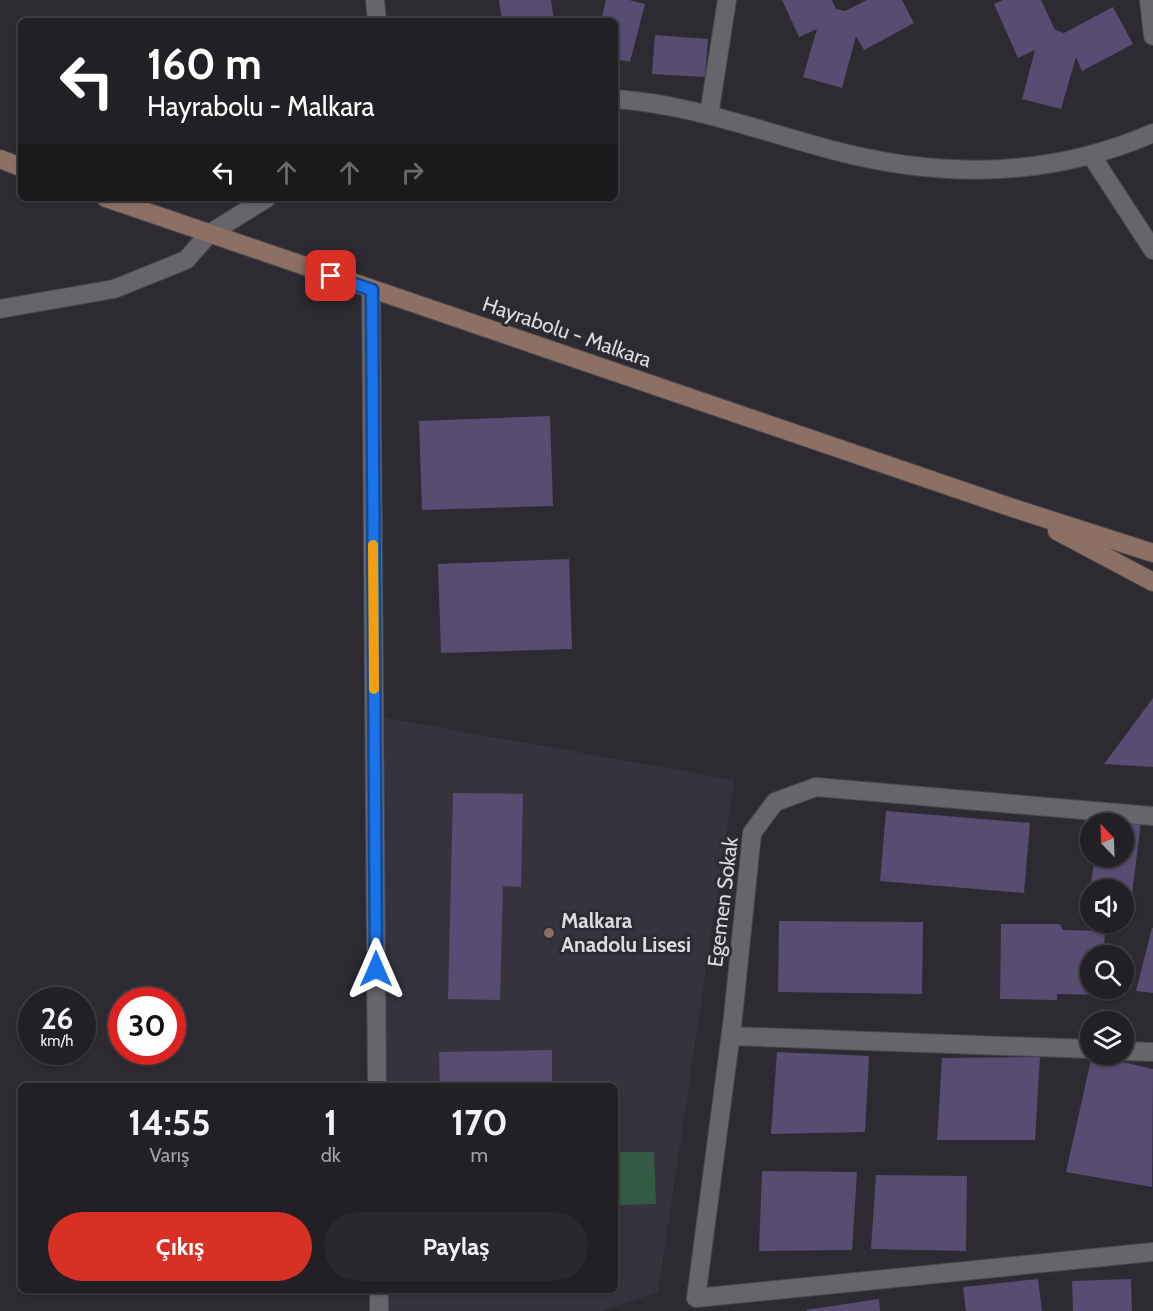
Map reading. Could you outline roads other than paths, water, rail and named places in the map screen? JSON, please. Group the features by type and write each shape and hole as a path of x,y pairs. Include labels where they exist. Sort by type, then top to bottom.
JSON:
{"main road":[{"path":"0,159 18,166"},
{"name":"Hayrabolu - Malkara","path":"115,201 1013,508"},
{"path":"1013,508 1153,554"},
{"path":"1013,508 1153,582"}],"street":[{"path":"375,0 377,18"},
{"path":"709,115 727,0"},
{"path":"1149,0 1153,36"},
{"path":"618,99 709,115 890,164 950,171 1006,169 1068,160 1118,148 1153,133"},
{"path":"1091,155 1153,250"},
{"path":"0,309 114,289 186,260 209,234 262,201"},
{"path":"372,290 377,1083"},
{"name":"Egemen Sokak","path":"695,1304 732,1023 752,833 775,802 816,787 1153,816"},
{"path":"732,1023 731,1036 1080,1049"},
{"path":"1134,1051 1153,1052"},
{"path":"695,1304 1153,1252"},
{"path":"379,1293 379,1311"}],"place":[{"name":"Malkara Anadolu Lisesi","path":"549,933"}]}
